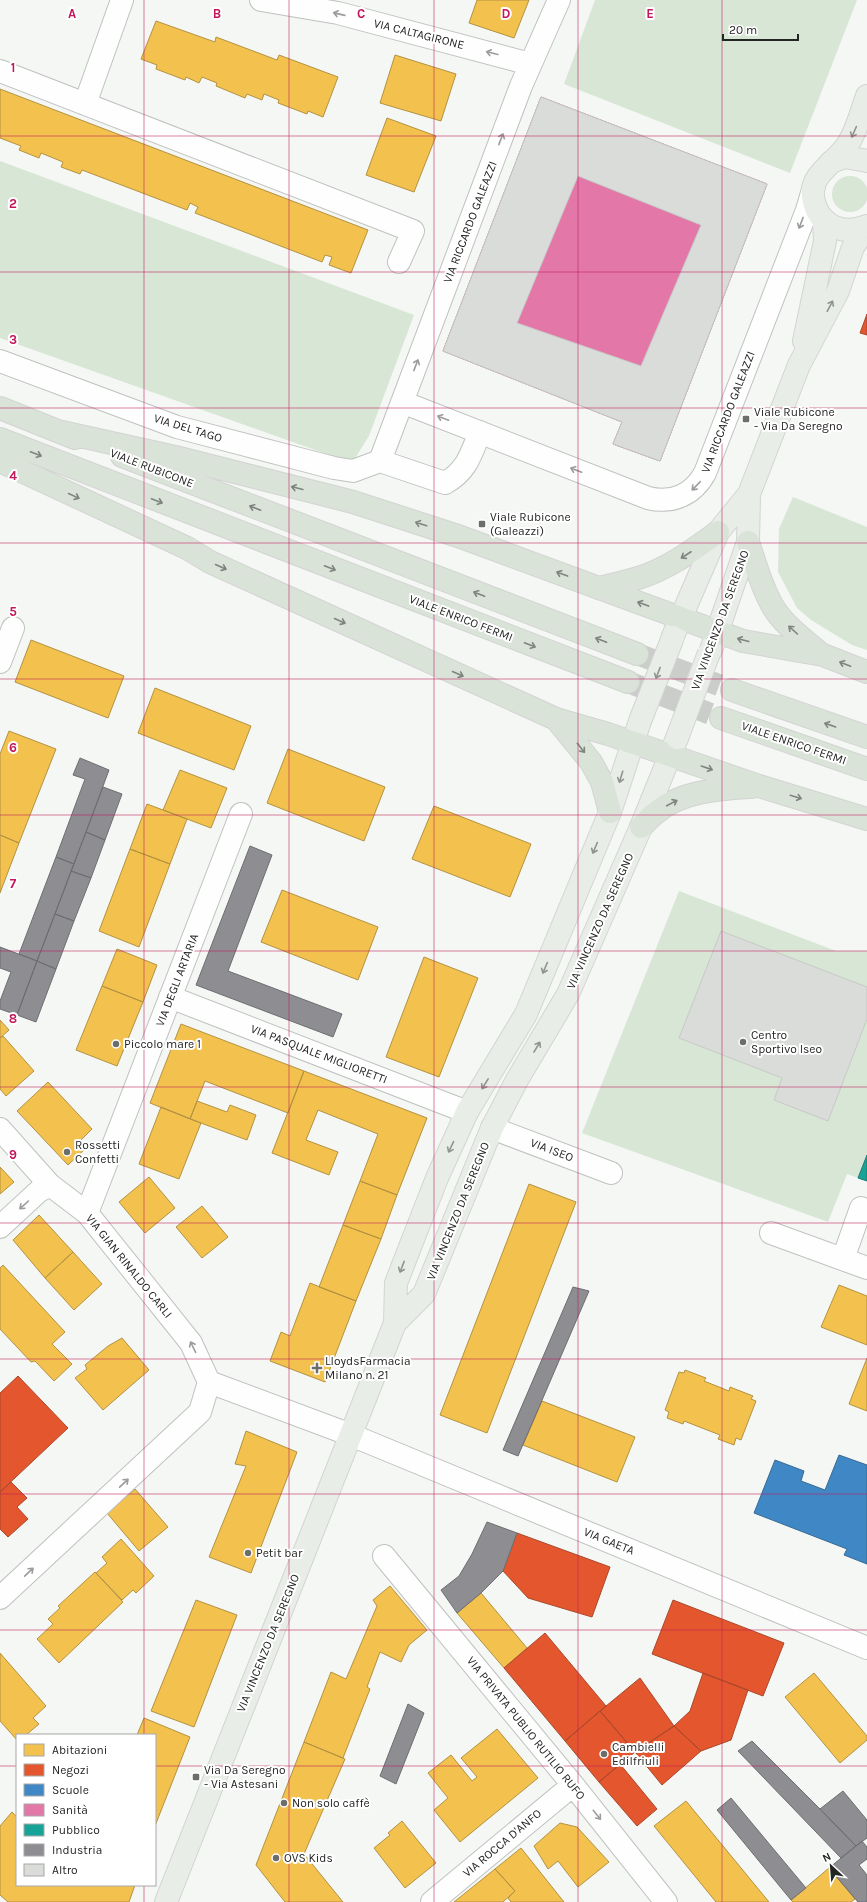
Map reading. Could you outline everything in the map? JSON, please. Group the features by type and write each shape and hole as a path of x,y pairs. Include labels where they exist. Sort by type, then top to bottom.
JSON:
{"highway":[{"name":"VIALE RUBICONE","path":"0,408 304,527 637,654"},
{"path":"62,432 175,457 353,502 458,536 599,588 676,627 717,631 743,641 823,656 867,672"},
{"name":"VIALE ENRICO FERMI","path":"0,439 628,682"},
{"path":"0,462 187,548 210,562 556,719 632,742 674,747 759,786 867,819"},
{"path":"599,588 638,578 666,567 687,555 718,532"},
{"path":"748,542 759,575 772,606 790,627 823,656"},
{"path":"732,690 867,737"},
{"name":"VIALE ENRICO FERMI","path":"721,718 867,769"},
{"path":"556,719 591,762 602,782 610,812"},
{"path":"642,827 657,811 679,800 715,790 759,786"}],"main road":[{"path":"824,220 813,201 814,186 820,172 848,143 867,96"},
{"path":"831,162 845,157 867,161"},
{"name":"VIA VINCENZO DA SEREGNO","path":"824,220 831,225 845,230 852,230 867,226"},
{"name":"VIA VINCENZO DA SEREGNO","path":"799,365 824,241 824,220"},
{"name":"VIA VINCENZO DA SEREGNO","path":"167,1900 395,1323 396,1283 437,1178 468,1112 526,1014 610,812 632,742 676,627 718,532 749,494 799,365 838,291 853,247 867,226"},
{"name":"VIA VINCENZO DA SEREGNO","path":"395,1323 424,1294 492,1128 517,1080 568,994 642,827 674,747 748,542 749,494"}],"street":[{"path":"85,104 122,0"},
{"name":"VIA CALTAGIRONE","path":"261,0 338,14 530,64"},
{"name":"VIA RICCARDO GALEAZZI","path":"380,461 530,64 559,0"},
{"path":"0,71 413,231 399,262"},
{"name":"VIA RICCARDO GALEAZZI","path":"402,402 648,498 664,501 686,495 705,473 807,210 814,186"},
{"name":"VIA DEL TAGO","path":"0,361 177,427 319,464 353,471 380,461"},
{"path":"380,461 445,483 456,477 468,462 480,432"},
{"path":"0,662 13,628"},
{"name":"VIA DEGLI ARTARIA","path":"87,1213 242,814"},
{"name":"VIA PASQUALE MIGLIORETTI","path":"170,997 468,1112"},
{"name":"VIA ISEO","path":"492,1128 611,1173"},
{"name":"VIA GIAN RINALDO CARLI","path":"0,1129 50,1185 87,1213 191,1342 209,1382"},
{"path":"0,1227 39,1192 50,1185"},
{"path":"843,1259 861,1208"},
{"path":"772,1233 867,1268"},
{"path":"0,1598 200,1412 209,1382 350,1435"},
{"name":"VIA GAETA","path":"350,1435 867,1648"},
{"name":"VIA PRIVATA PUBLIO RUTILIO RUFO","path":"384,1556 573,1785 666,1902"},
{"name":"VIA ROCCA D'ANFO","path":"432,1902 573,1785"}],"green space":[{"path":"595,0 857,0 790,173 564,84"},
{"path":"0,161 414,315 369,436 352,463 0,338"},
{"path":"854,176 863,181 867,187 867,201 863,207 854,212 846,212 837,207 833,201 832,190 837,181 843,177"},
{"path":"793,497 867,527 867,650 852,645 811,620 797,608 778,572 779,529"},
{"name":"Centro Sportivo Iseo","path":"679,891 836,951 867,951 867,1181 847,1174 828,1222 582,1133"}],"building: Abitazioni":[{"path":"477,0 529,0 514,38 469,23"},
{"path":"156,21 215,42 216,37 277,60 279,55 338,77 323,117 308,111 307,114 278,103 279,100 264,94 262,100 247,94 245,98 216,86 217,83 202,77 199,83 186,77 185,80 156,69 157,65 141,59"},
{"path":"395,55 456,74 441,121 380,103"},
{"path":"0,89 368,230 351,273 329,265 332,257 325,255 322,262 195,213 198,207 190,203 187,210 82,170 80,174 61,167 63,162 41,153 39,158 19,150 21,146 0,138"},
{"path":"387,118 436,136 414,192 366,175"},
{"path":"31,640 124,676 108,718 15,682"},
{"path":"155,688 251,726 234,770 138,733"},
{"path":"9,731 56,749 19,843 0,835 0,754"},
{"path":"288,749 385,787 364,841 267,803"},
{"path":"180,770 227,788 211,828 163,810"},
{"path":"147,804 187,819 170,864 130,849"},
{"path":"434,806 531,844 510,897 412,859"},
{"path":"0,835 19,843 0,893"},
{"path":"130,849 170,864 139,947 99,931"},
{"path":"282,890 378,927 358,980 261,942"},
{"path":"117,949 157,965 143,1002 102,986"},
{"path":"424,957 478,978 439,1077 386,1057"},
{"path":"102,986 143,1002 117,1066 76,1050"},
{"path":"0,1020 9,1030 0,1038"},
{"path":"181,1024 304,1071 288,1113 205,1081 190,1119 150,1103"},
{"path":"3,1036 34,1071 6,1096 0,1089 0,1038"},
{"path":"304,1071 427,1118 397,1195 360,1181 378,1134 318,1110 306,1140 338,1152 329,1175 272,1153"},
{"path":"48,1082 92,1129 78,1143 84,1150 68,1165 17,1111"},
{"path":"197,1101 227,1112 230,1105 256,1115 247,1140 190,1119"},
{"path":"161,1107 201,1123 179,1179 139,1164"},
{"path":"0,1167 14,1182 0,1194"},
{"path":"149,1177 175,1208 145,1233 119,1202"},
{"path":"360,1181 397,1195 381,1239 343,1225"},
{"path":"529,1184 576,1202 487,1433 440,1415"},
{"path":"202,1206 228,1237 202,1258 176,1227"},
{"path":"39,1215 73,1252 45,1278 13,1240"},
{"path":"343,1225 381,1239 356,1301 319,1287"},
{"path":"73,1252 102,1284 74,1310 45,1278"},
{"path":"3,1265 65,1332 52,1344 72,1364 54,1381 35,1361 31,1362 0,1329 0,1268"},
{"path":"310,1283 356,1301 325,1382 270,1361 281,1332 290,1336"},
{"path":"839,1285 867,1296 867,1345 821,1327"},
{"path":"122,1338 149,1370 103,1410 75,1378 87,1369 85,1365 108,1346"},
{"path":"867,1358 867,1411 849,1404"},
{"path":"685,1370 706,1378 704,1381 729,1391 730,1387 753,1396 751,1399 756,1401 741,1440 736,1438 734,1445 718,1439 720,1435 684,1421 683,1424 667,1418 669,1412 665,1410 679,1372 684,1373"},
{"path":"542,1401 635,1437 617,1482 523,1445"},
{"path":"246,1431 297,1452 251,1573 209,1557 246,1466 235,1464"},
{"path":"135,1489 168,1527 139,1551 107,1513"},
{"path":"121,1539 154,1576 136,1593 133,1590 122,1600 96,1573 107,1563 102,1557"},
{"path":"95,1572 123,1602 59,1663 37,1639 53,1624 48,1619 60,1608 58,1606"},
{"path":"390,1586 427,1630 409,1645 401,1662 380,1652 367,1687 370,1689 343,1758 304,1742 331,1672 346,1679 377,1606 373,1600"},
{"path":"481,1593 527,1648 504,1668 457,1613"},
{"path":"196,1600 237,1615 194,1727 151,1711"},
{"path":"0,1653 46,1706 33,1718 39,1724 27,1734 16,1734 16,1739 0,1721"},
{"path":"814,1673 867,1736 867,1740 840,1763 785,1697"},
{"path":"144,1718 190,1737 156,1823 156,1734 137,1734"},
{"path":"497,1729 538,1778 460,1842 434,1810 448,1798 428,1773 451,1755 472,1781 477,1777 461,1758"},
{"path":"304,1742 345,1759 304,1854 343,1902 285,1902 256,1865"},
{"path":"686,1801 769,1902 716,1902 654,1826"},
{"path":"12,1812 16,1816 16,1886 135,1886 129,1902 8,1902 0,1895 0,1826"},
{"path":"402,1821 436,1863 405,1888 374,1848 390,1835 388,1833"},
{"path":"560,1823 577,1827 609,1862 578,1887 558,1861 548,1869 534,1846"},
{"path":"521,1848 564,1902 511,1902 508,1898 515,1891 495,1869"},
{"path":"829,1868 855,1899 851,1902 793,1902 791,1900"},
{"path":"495,1869 515,1891 503,1902 454,1902"}],"building: Negozi":[{"path":"867,314 867,335 860,333"},
{"path":"18,1376 68,1428 0,1492 0,1393"},
{"path":"11,1482 27,1498 17,1507 28,1519 8,1537 0,1529 0,1492"},
{"path":"517,1533 610,1567 592,1617 528,1598 503,1571"},
{"path":"673,1600 784,1643 763,1696 652,1654"},
{"path":"545,1633 606,1706 565,1741 504,1668"},
{"path":"703,1673 748,1690 731,1740 701,1751 674,1726 690,1711"},
{"path":"640,1678 674,1726 635,1752 600,1711"},
{"path":"600,1711 635,1752 599,1782 565,1741"},
{"path":"674,1726 701,1751 662,1785 635,1752"},
{"path":"620,1764 657,1809 637,1826 599,1782"}],"building: Scuole":[{"path":"839,1455 867,1465 867,1564 844,1555 847,1549 754,1513 775,1460 804,1471 801,1481 825,1490"}],"building: Sanità":[{"path":"541,97 767,184 660,461 613,444 622,422 443,351"}],"building: Pubblico":[{"path":"867,1155 867,1181 858,1178"}],"building: Industria":[{"path":"80,758 109,770 74,864 56,857 85,779 73,775"},
{"path":"103,787 122,794 105,840 86,832"},
{"path":"86,832 105,840 91,878 71,871"},
{"path":"250,846 272,855 228,971 342,1014 333,1037 196,985"},
{"path":"56,857 74,864 37,961 19,954"},
{"path":"71,871 91,878 74,921 55,914"},
{"path":"55,914 74,921 56,969 37,961"},
{"path":"0,947 37,961 17,1015 0,1009 0,1001 11,972 0,968"},
{"path":"37,961 56,969 36,1022 17,1015"},
{"path":"573,1287 589,1291 518,1456 503,1450"},
{"path":"487,1522 517,1533 503,1571 481,1593 457,1613 441,1590 459,1576 472,1554"},
{"path":"408,1704 424,1713 396,1784 380,1776"},
{"path":"752,1741 856,1846 841,1858 738,1751"},
{"path":"843,1791 867,1820 867,1838 856,1846 820,1809"},
{"path":"731,1798 806,1888 791,1900 717,1810"},
{"path":"862,1841 867,1847 867,1859 859,1865 867,1875 867,1902 858,1902 829,1868"}],"building: Altro":[{"path":"541,97 767,184 660,461 613,444 622,422 443,351","holes":["578,176 701,225 641,366 517,323"]},
{"path":"721,931 867,987 867,1019 828,1121 774,1100 782,1078 679,1038"}],"tunnel":[{"path":"637,654 732,690"},
{"path":"628,682 721,718"}],"place":[{"name":"Viale Rubicone - Via Da Seregno","path":"746,419"},
{"name":"Viale Rubicone (Galeazzi)","path":"482,524"},
{"name":"Centro Sportivo Iseo","path":"743,1042"},
{"name":"Piccolo mare 1","path":"116,1044"},
{"name":"Rossetti Confetti","path":"67,1152"},
{"name":"LloydsFarmacia Milano n. 21","path":"317,1368"},
{"name":"Petit bar","path":"248,1553"},
{"name":"Cambielli Edilfriuli","path":"604,1754"},
{"name":"Via Da Seregno - Via Astesani","path":"196,1777"},
{"name":"Non solo caffè","path":"284,1803"},
{"name":"OVS Kids","path":"276,1858"}]}
